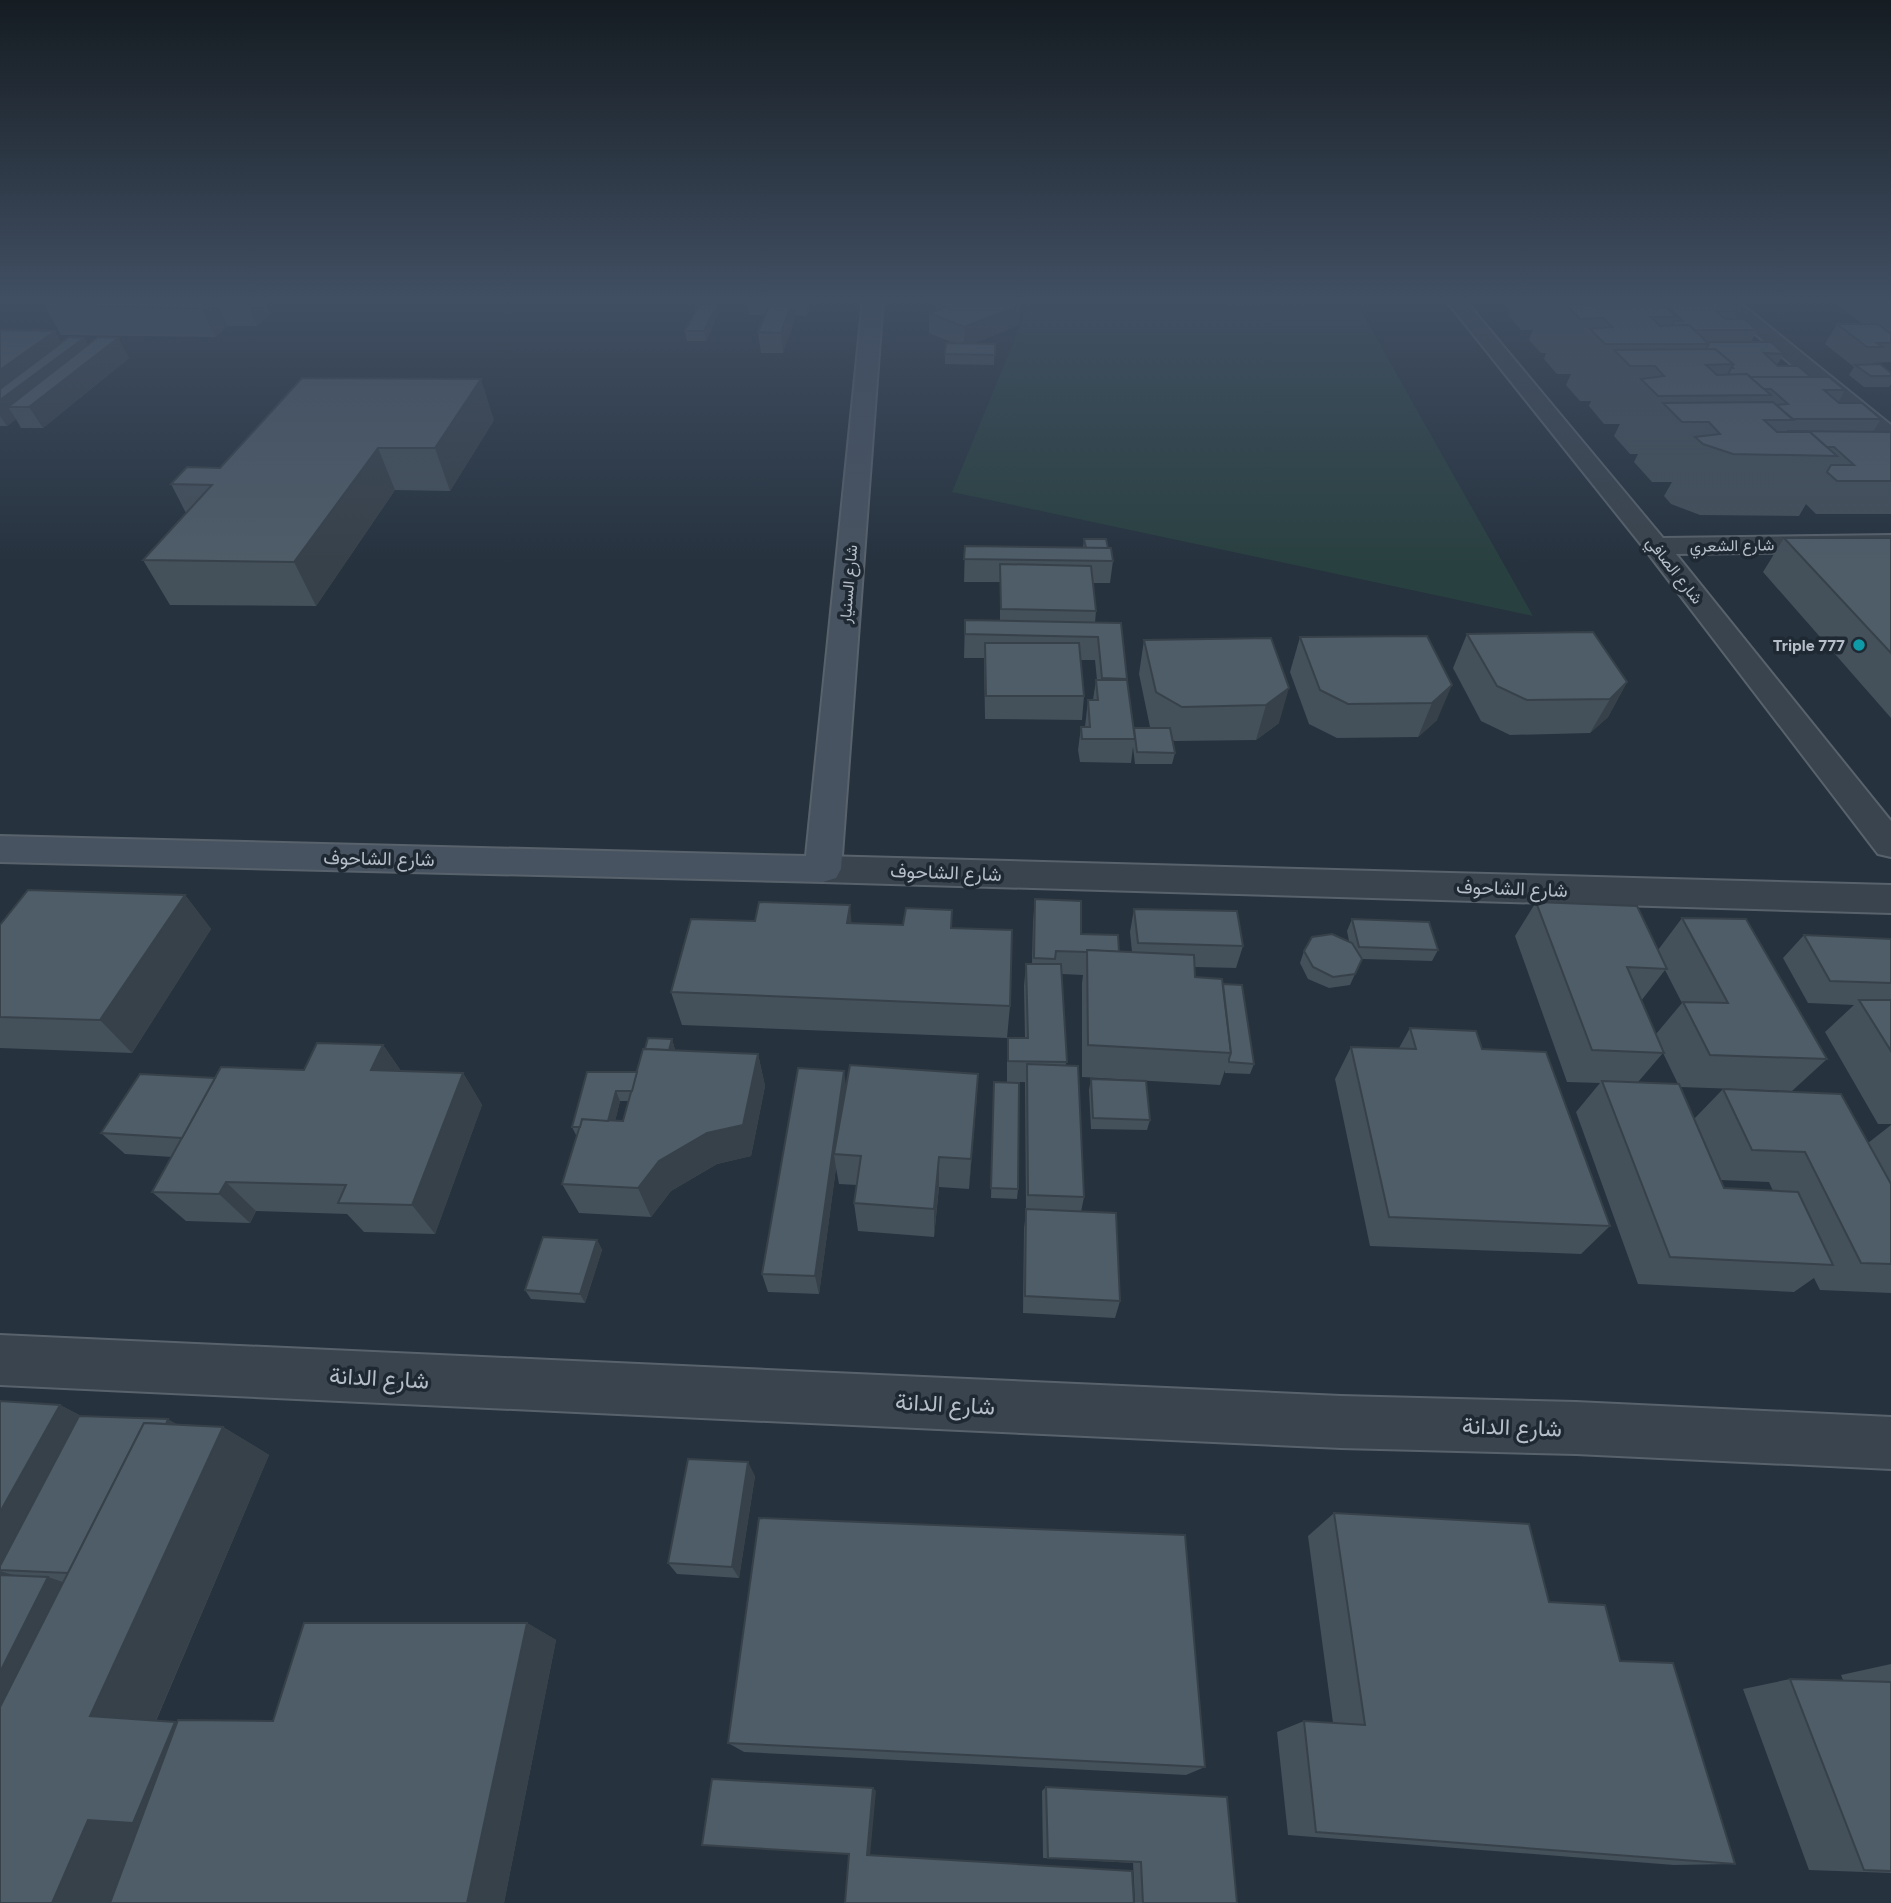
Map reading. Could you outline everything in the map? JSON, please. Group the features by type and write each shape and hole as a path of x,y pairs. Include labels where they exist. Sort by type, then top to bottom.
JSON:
{"street":[{"name":"شارع السنيار","path":"823,869 865,388"},
{"name":"شارع الصافي","path":"1527,388 1657,545 1891,845"},
{"path":"1831,388 1891,437"},
{"name":"شارع الشعري","path":"1657,545 1891,543"},
{"name":"شارع الشاحوف","path":"0,849 1891,899"},
{"name":"شارع الدانة","path":"0,1360 1341,1422 1576,1428 1891,1443"}],"green space":[{"path":"995,388 1404,388 1533,616 952,492"}],"building":[{"path":"2,388 17,388 0,400"},
{"path":"33,388 54,388 29,407 8,407"},
{"path":"293,388 475,388 435,448 378,448 294,562 143,560 212,485 171,484 187,467 220,468"},
{"path":"1650,388 1763,388 1771,395 1658,396"},
{"path":"1842,388 1845,390 1824,390 1839,403 1862,403 1881,419 1793,419 1776,405 1788,404 1771,389 1764,389"},
{"path":"1773,402 1793,420 1764,420 1777,432 1810,432 1837,456 1733,454 1703,444 1695,437 1720,434 1709,422 1682,422 1663,403"},
{"path":"1787,431 1891,432 1891,481 1837,481 1827,472 1831,465 1854,465 1834,447 1827,447 1810,432"},
{"path":"1784,538 1891,538 1891,653"},
{"path":"1084,539 1106,539 1108,548 1086,548"},
{"path":"965,546 1111,548 1113,561 964,559"},
{"path":"1000,564 1091,566 1096,611 1001,609"},
{"path":"965,620 1121,623 1127,679 1102,678 1098,637 965,634"},
{"path":"1593,632 1627,682 1610,699 1527,700 1497,686 1467,634"},
{"path":"1427,636 1452,685 1432,703 1348,704 1320,690 1300,637"},
{"path":"1271,638 1289,688 1266,705 1182,707 1156,692 1144,640"},
{"path":"985,643 1079,643 1084,696 986,696"},
{"path":"1096,680 1127,680 1135,739 1082,739 1081,727 1090,727 1088,700 1098,700"},
{"path":"1134,728 1170,728 1175,753 1137,752"},
{"path":"28,890 185,895 100,1020 0,1017 0,925"},
{"path":"1035,899 1081,901 1081,934 1118,935 1119,952 1056,951 1055,959 1034,958"},
{"path":"759,902 850,905 847,923 903,925 906,908 952,910 951,928 1012,930 1010,1006 671,992 691,919 755,921"},
{"path":"1536,902 1637,906 1667,969 1627,967 1664,1053 1592,1050"},
{"path":"1134,909 1237,911 1243,946 1138,943"},
{"path":"1682,918 1746,919 1827,1059 1710,1055 1683,1002 1728,1003"},
{"path":"1352,919 1429,922 1438,950 1359,947"},
{"path":"1332,934 1352,943 1362,959 1355,974 1333,977 1313,967 1304,951 1312,937"},
{"path":"1804,935 1891,939 1891,983 1830,981"},
{"path":"1087,950 1194,955 1195,977 1222,979 1231,1053 1088,1045"},
{"path":"1026,964 1061,964 1067,1062 1008,1061 1008,1038 1028,1038"},
{"path":"1223,984 1242,985 1254,1064 1229,1062 1231,1053"},
{"path":"1859,1000 1891,1000 1891,1051"},
{"path":"1410,1028 1476,1031 1482,1049 1546,1052 1610,1226 1389,1217 1351,1047 1416,1049"},
{"path":"648,1038 672,1039 669,1050 645,1049"},
{"path":"317,1043 383,1045 371,1070 463,1073 412,1205 338,1203 346,1185 226,1182 219,1194 152,1192 221,1067 304,1070"},
{"path":"643,1049 758,1054 743,1125 707,1133 659,1161 638,1188 562,1184 582,1119 623,1121"},
{"path":"1027,1064 1078,1066 1084,1197 1028,1195"},
{"path":"850,1065 978,1074 971,1159 939,1157 934,1209 854,1203 861,1156 834,1154"},
{"path":"798,1068 844,1071 815,1276 762,1274"},
{"path":"587,1072 637,1072 632,1091 616,1091 608,1121 582,1119 580,1127 572,1127"},
{"path":"140,1074 215,1078 182,1138 101,1133"},
{"path":"1091,1079 1146,1081 1150,1120 1093,1118"},
{"path":"1602,1081 1679,1084 1724,1188 1798,1192 1833,1265 1670,1257"},
{"path":"994,1082 1019,1083 1018,1189 991,1188"},
{"path":"1723,1089 1841,1094 1891,1184 1891,1264 1861,1263 1805,1152 1752,1150"},
{"path":"1026,1209 1116,1213 1120,1301 1025,1296"},
{"path":"543,1237 597,1240 580,1294 525,1290"},
{"path":"0,1401 60,1405 0,1512"},
{"path":"79,1416 168,1419 166,1424 144,1423 68,1573 0,1570 0,1566"},
{"path":"144,1423 223,1427 90,1716 175,1722 133,1823 88,1820 52,1903 0,1903 0,1707"},
{"path":"688,1459 748,1462 732,1567 668,1563"},
{"path":"1334,1513 1529,1524 1549,1602 1605,1605 1620,1661 1673,1663 1735,1864 1316,1832 1304,1721 1365,1725"},
{"path":"759,1518 1185,1535 1205,1767 728,1743"},
{"path":"0,1575 48,1577 0,1672"},
{"path":"304,1623 527,1623 467,1903 110,1903 178,1720 273,1721"},
{"path":"1790,1679 1891,1682 1891,1871 1864,1870"},
{"path":"712,1779 873,1788 867,1855 1132,1871 1134,1903 845,1903 849,1854 702,1845"},
{"path":"1046,1787 1227,1797 1237,1903 1143,1903 1141,1862 1048,1858"}],"place":[{"name":"Triple 777","path":"1859,645"}]}
